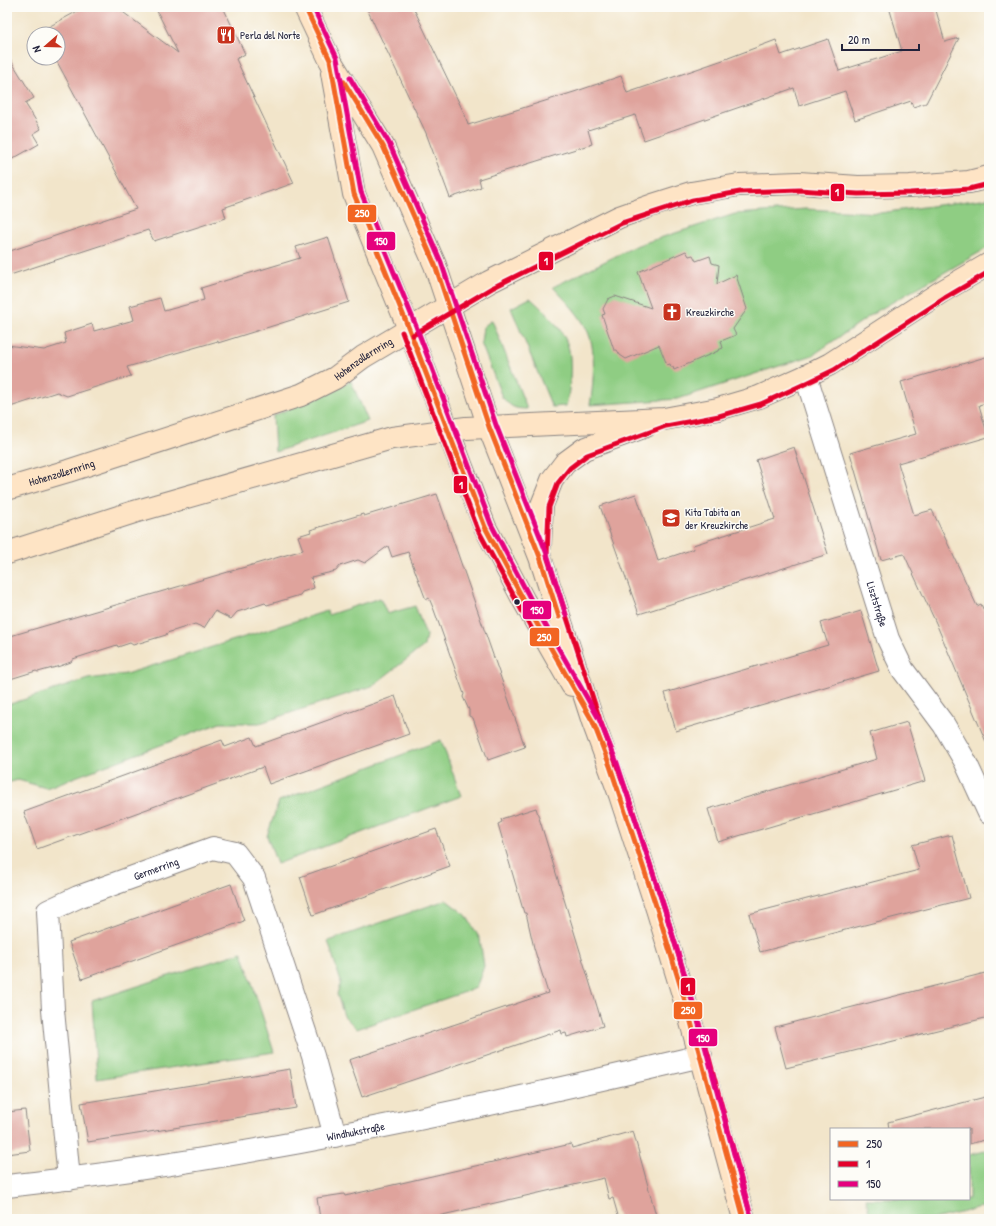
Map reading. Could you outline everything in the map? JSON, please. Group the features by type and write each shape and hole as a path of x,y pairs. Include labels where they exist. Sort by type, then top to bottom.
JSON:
{"main road":[{"path":"304,7 330,60 383,146 435,265 489,427 540,557 593,722 630,824 701,1056 744,1219"},
{"path":"330,60 354,194 409,329 485,527 524,601 593,722"},
{"name":"Hohenzollernring","path":"7,489 68,471 301,395 335,378 363,357 448,305 489,282 619,217 653,205 691,193 739,185 799,183 858,187 910,186 969,182 989,177"},
{"path":"7,553 134,512 392,438 466,428 664,419 718,409 752,399 830,364 941,292 989,264"},
{"path":"540,557 542,505 552,480 565,464 584,449 664,419"}],"street":[{"name":"Lisztstraße","path":"806,376 888,639 903,670 944,725 965,761 989,813"},
{"name":"Germerring","path":"69,1180 53,1010 48,910 78,897 213,848 235,853 254,878 312,1056 335,1136"},
{"name":"Windhukstraße","path":"7,1186 69,1180 235,1154 335,1136 569,1087 701,1056"}],"green space":[{"path":"989,198 989,247 877,311 813,355 678,399 590,405 593,383 593,352 590,338 587,329 577,314 553,287 638,245 735,214 806,209 880,213"},
{"path":"530,298 554,321 567,343 570,356 570,378 566,406 552,407 511,308"},
{"path":"492,320 527,409 513,407 502,397 481,343 483,327"},
{"path":"351,381 368,421 275,452 273,416"},
{"path":"380,598 387,614 415,606 426,635 424,646 372,686 260,723 220,723 46,788 18,780 7,783 7,705 88,679 126,674 327,611 328,615"},
{"path":"441,740 461,796 277,864 267,836 279,801"},
{"path":"446,900 466,915 480,939 484,966 476,988 357,1029 344,1016 337,994 341,982 328,941"},
{"path":"242,952 274,1052 97,1079 92,1001"},
{"path":"989,1150 989,1206 934,1219 871,1219 866,1200 970,1200 970,1155"}],"building":[{"path":"85,7 116,7 178,53 155,7 223,7 245,54 236,59 294,183 223,208 226,218 154,241 148,230 7,276 7,252 136,209 59,66 66,66 66,26 50,26"},
{"path":"366,7 413,7 465,115 468,125 621,76 627,93 776,40 781,55 828,39 839,71 902,51 889,7 935,7 945,42 959,38 926,103 913,107 911,101 855,120 845,91 799,106 794,88 644,140 635,115 588,130 592,144 479,179 481,187 450,198 426,133"},
{"path":"7,54 34,98 25,103 41,129 33,134 39,144 7,162"},
{"path":"328,237 349,302 218,343 218,341 127,367 131,376 67,396 57,392 7,408 7,345 44,350 66,343 64,333 92,324 94,331 134,320 130,306 160,298 164,311 204,300 201,288 300,258 296,247"},
{"name":"Kreuzkirche","path":"686,251 689,256 693,255 696,261 710,256 712,263 719,265 717,284 736,275 747,309 733,329 736,335 721,341 723,348 718,351 674,370 670,364 667,365 659,345 626,359 620,355 617,350 614,350 602,315 605,314 603,309 608,299 615,296 651,308 638,272"},
{"path":"989,356 989,402 979,405 988,437 898,463 914,515 932,510 977,606 981,604 989,622 989,749 936,623 904,554 881,560 850,453 916,434 901,382"},
{"path":"794,447 828,554 639,614 600,506 636,494 658,561 694,549 693,545 775,519 756,460"},
{"path":"437,494 525,747 488,760 473,718 469,716 469,710 463,697 464,694 434,610 429,598 426,600 408,552 392,557 388,546 365,563 358,560 340,566 336,571 311,577 314,588 302,592 300,595 267,605 265,603 237,612 231,619 215,611 204,628 195,624 133,645 130,643 118,647 117,645 73,659 71,662 60,666 38,672 36,671 7,680 7,637 303,550 298,536 311,532 310,530 363,514 364,516"},
{"path":"861,611 879,671 676,731 665,693 828,645 821,623"},
{"path":"395,696 409,734 269,784 263,767 37,849 24,812 222,740 225,747 252,737 256,746"},
{"path":"907,722 925,781 718,842 708,809 877,759 870,733"},
{"path":"536,808 603,1026 567,1037 566,1033 562,1034 561,1030 362,1097 349,1060 548,993 534,948 526,913 524,913 498,824 502,822 501,819"},
{"path":"436,829 450,866 313,915 300,877"},
{"path":"952,835 969,898 760,952 749,914 919,870 912,845"},
{"path":"231,884 244,921 82,979 69,942"},
{"path":"989,972 989,1017 786,1068 775,1027"},
{"path":"290,1069 296,1108 88,1142 81,1103"},
{"path":"989,1096 989,1139 970,1144 970,1128 889,1128 888,1122"},
{"path":"25,1110 30,1151 7,1154 7,1112"},
{"path":"633,1131 657,1219 619,1219 613,1198 609,1199 604,1178 425,1219 320,1219 317,1198 344,1194 345,1196 571,1144 572,1148"}],"transit line":[{"name":"250","path":"305,7 330,60 354,194 409,329 485,527 524,601 593,722 610,766 658,912 688,1011 744,1219"},
{"name":"150","path":"313,7 337,58 361,192 416,326 491,524 530,598 599,719 617,763 665,910 695,1009 751,1217"},
{"name":"150","path":"350,78 389,143 441,262 496,425 547,554 566,615"},
{"name":"250","path":"344,82 383,146 435,265 489,427 540,557 559,617"},
{"name":"1","path":"413,335 492,288 622,223 693,200 740,192 799,190 858,194 910,193 969,189 989,184"},
{"name":"1","path":"751,1217 708,1054 665,910 627,793 600,720 547,556 549,507 558,483 570,468 587,455 666,426 719,416 761,404 834,370 945,298 989,272"},
{"name":"1","path":"402,332 478,530 533,631"}],"place":[{"name":"Perla del Norte","path":"226,35"},
{"name":"Kreuzkirche","path":"672,312"},
{"name":"Kita Tabita an der Kreuzkirche","path":"671,518"}]}
